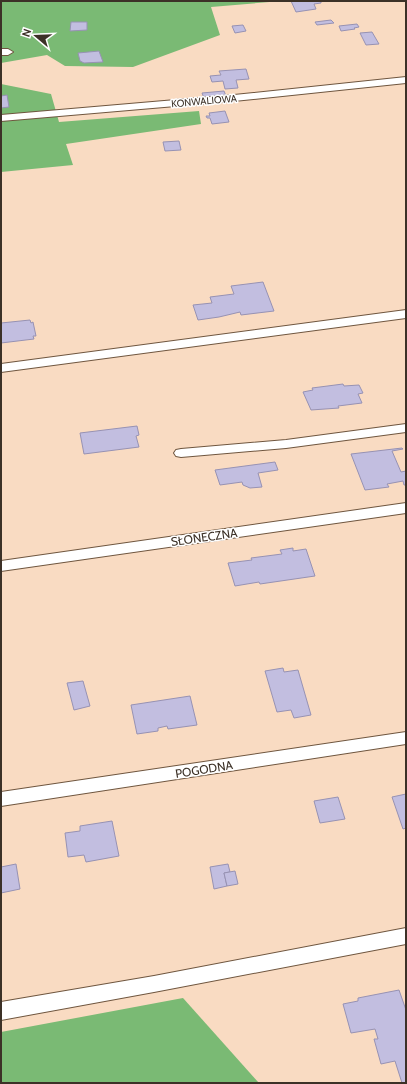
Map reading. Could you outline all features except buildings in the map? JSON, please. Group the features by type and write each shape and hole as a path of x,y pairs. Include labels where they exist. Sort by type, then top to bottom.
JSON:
{"lane":[{"name":"KONWALIOWA","path":"1,118 234,98 406,80"},
{"path":"1,368 406,314"},
{"path":"181,453 286,444 406,428"},
{"name":"SŁONECZNA","path":"1,566 406,508"},
{"name":"POGODNA","path":"1,799 406,738"},
{"path":"1,1011 406,936"}],"green space":[{"path":"1,1 282,1 211,7 220,35 133,67 65,66 47,55 1,63"},
{"path":"1,84 51,94 59,122 199,111 201,124 66,144 73,165 1,172"},
{"path":"183,998 259,1083 1,1083 1,1032"}]}
